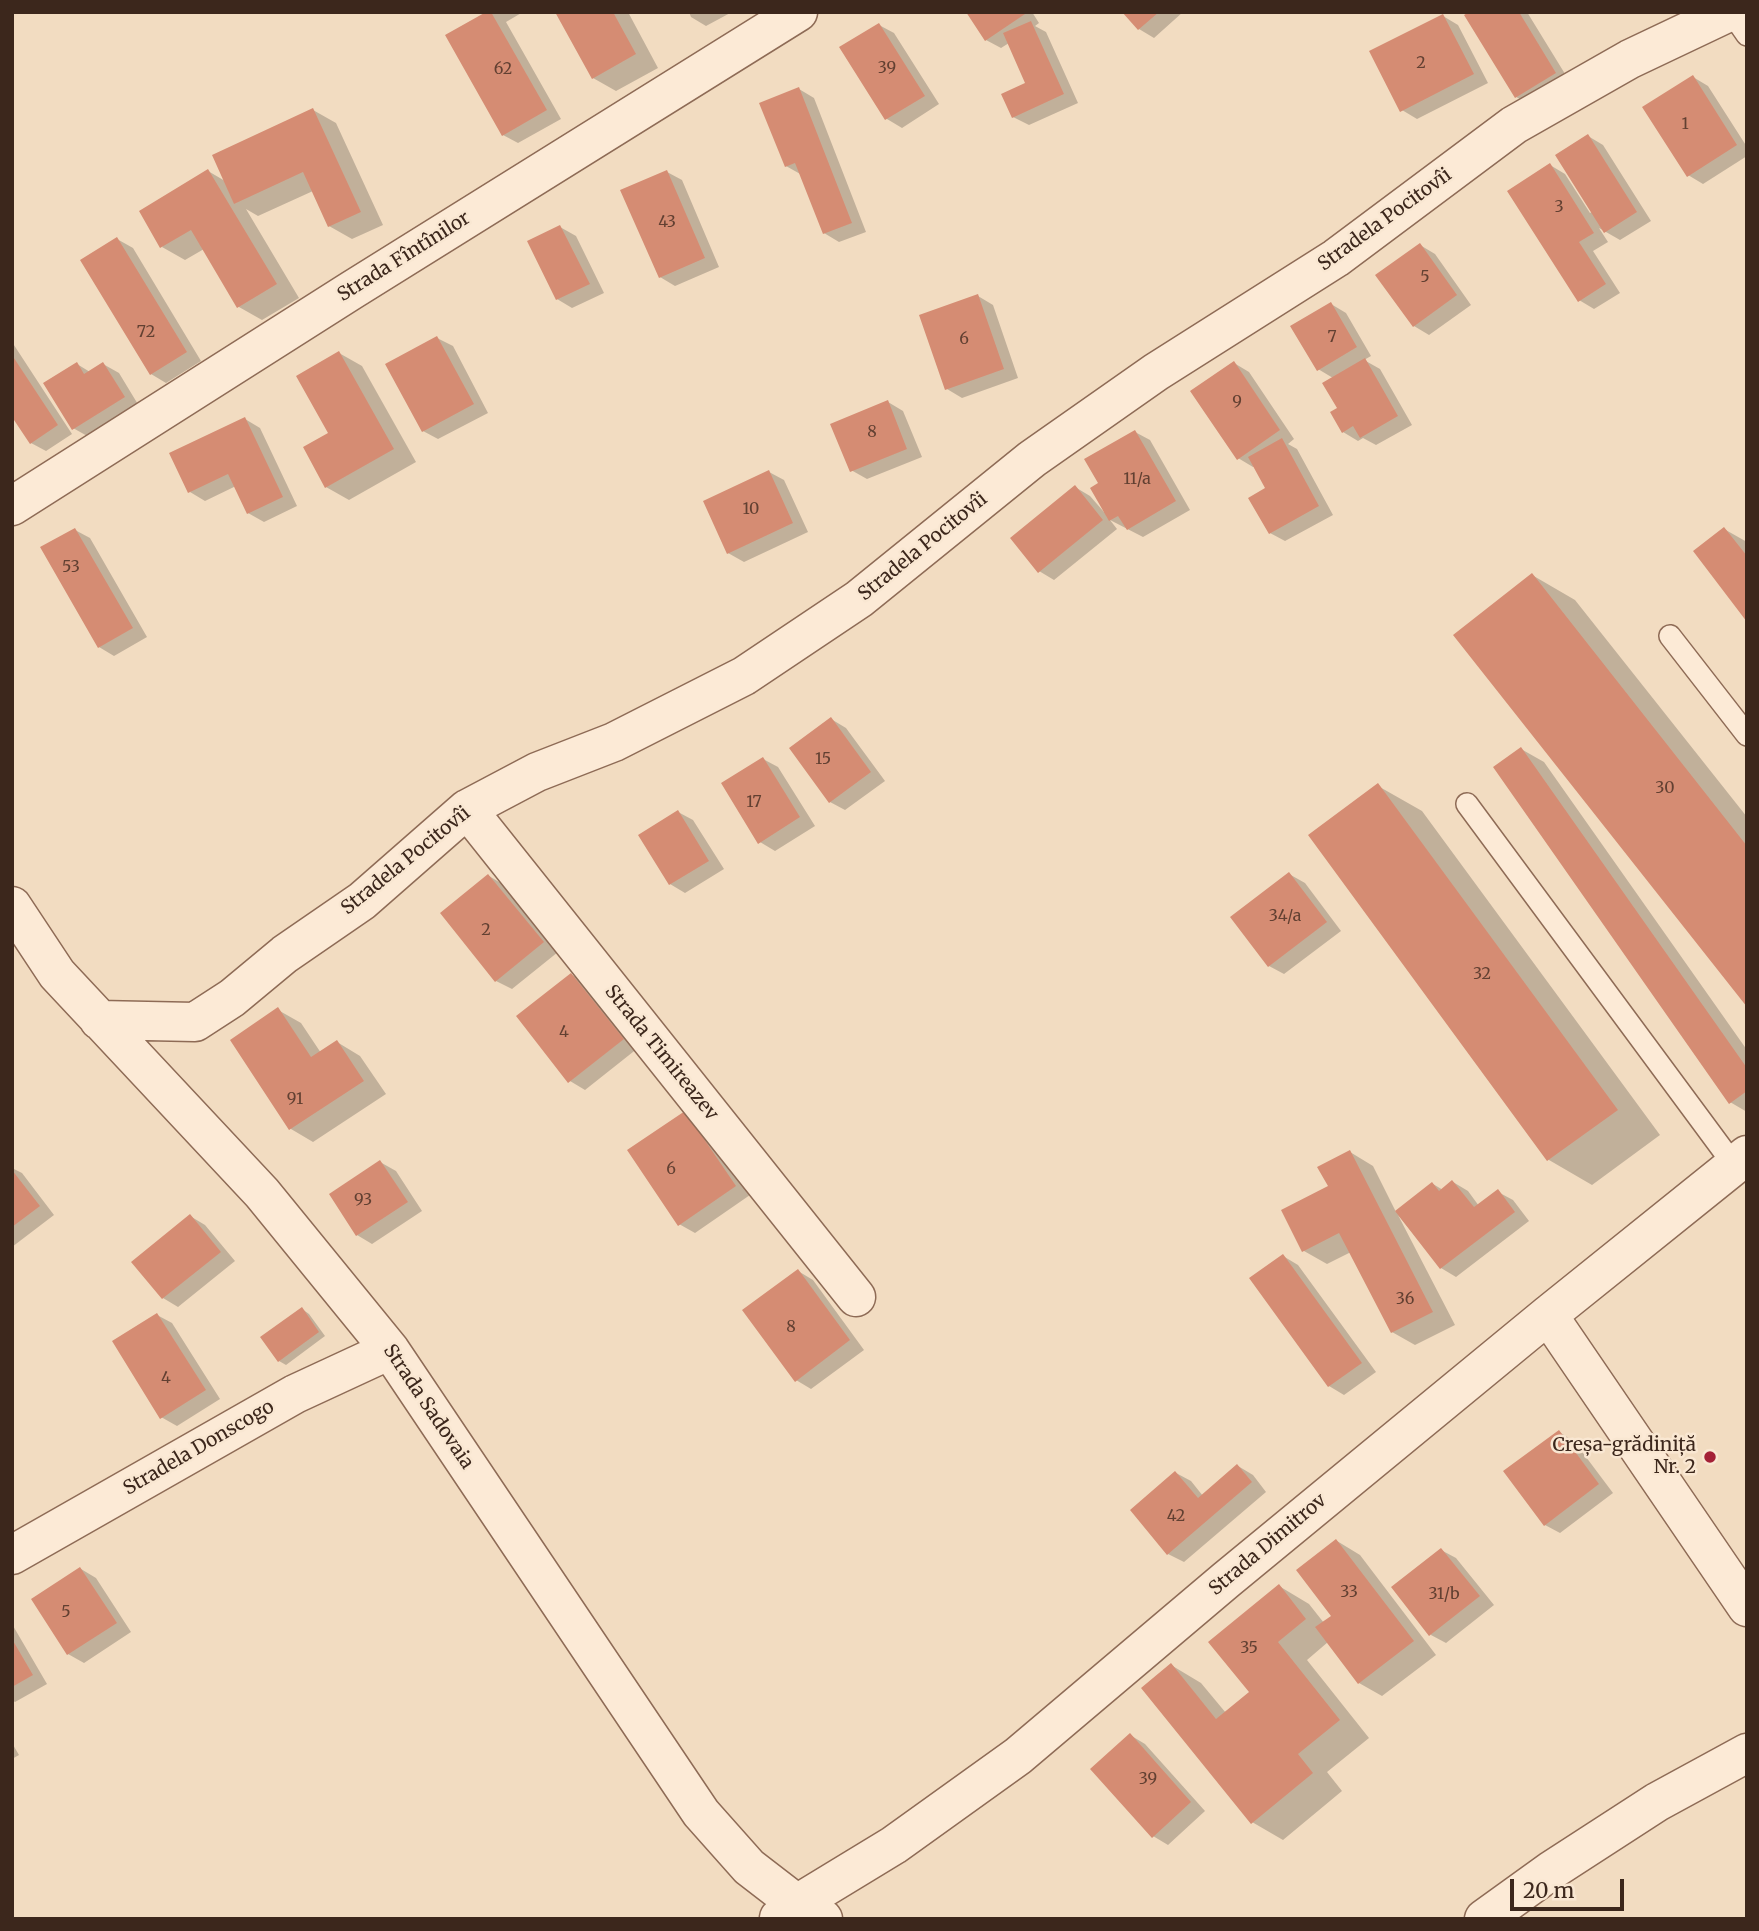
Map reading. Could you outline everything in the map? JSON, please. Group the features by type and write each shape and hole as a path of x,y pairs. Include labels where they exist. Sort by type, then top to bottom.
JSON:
{"street":[{"name":"Strada Fîntînilor","path":"12,506 340,297 798,12"},
{"name":"Stradela Pocitovîi","path":"100,1020 195,1022 232,998 285,954 362,901 467,809 537,772 614,742 744,676 859,599 1032,459 1156,372 1336,258 1514,125 1630,59 1730,12"},
{"name":"Strada Timireazev","path":"467,809 856,1297"},
{"name":"Strada Sadovaia","path":"12,906 57,974 262,1194 390,1350 701,1813 749,1867 799,1914"},
{"name":"Strada Dimitrov","path":"799,1914 1018,1756 1226,1580 1740,1160"},
{"path":"1548,1315 1747,1607"},
{"name":"Stradela Donscogo","path":"12,1555 295,1394 390,1350"},
{"path":"1484,1919 1552,1870 1657,1802 1747,1753"}],"lane":[{"path":"1730,12 1747,35"},
{"path":"1670,636 1747,735"},
{"path":"1467,804 1740,1160"}],"building":[{"path":"486,12 491,12 547,110 502,136 445,35"},
{"path":"555,12 613,12 636,54 592,79"},
{"path":"966,12 1024,12 1025,14 985,41"},
{"path":"1122,12 1159,12 1138,30"},
{"path":"1469,12 1519,12 1556,73 1515,98 1464,15"},
{"path":"1443,14 1474,74 1400,112 1369,51"},
{"path":"1031,21 1064,94 1012,118 1001,94 1025,83 1003,33"},
{"path":"879,23 925,96 885,120 839,47"},
{"path":"1693,75 1737,145 1687,177 1642,107"},
{"path":"799,87 852,223 823,234 795,163 785,167 759,103"},
{"path":"313,108 361,212 328,227 303,172 234,204 212,155"},
{"path":"1588,134 1637,212 1604,233 1555,155"},
{"path":"1550,163 1594,233 1579,242 1606,284 1578,302 1507,191"},
{"path":"208,169 277,284 237,308 191,230 160,248 139,211"},
{"path":"667,170 705,258 659,278 620,190"},
{"path":"560,225 590,284 556,300 527,241"},
{"path":"117,237 187,352 150,375 80,260"},
{"path":"1420,243 1457,295 1413,327 1375,275"},
{"path":"978,294 1004,369 945,390 919,315"},
{"path":"1331,302 1357,347 1317,371 1290,326"},
{"path":"437,336 474,404 422,432 385,364"},
{"path":"339,351 394,449 325,488 303,447 328,433 296,376"},
{"path":"12,355 58,425 30,444 12,417"},
{"path":"1365,358 1398,416 1360,438 1353,426 1342,433 1330,412 1337,408 1322,383"},
{"path":"1234,361 1280,430 1237,460 1190,391"},
{"path":"77,362 84,374 103,362 125,397 72,430 43,383"},
{"path":"888,400 907,449 850,472 830,424"},
{"path":"245,417 283,497 247,514 228,474 188,493 169,453"},
{"path":"1135,430 1176,501 1127,530 1118,516 1109,521 1090,488 1098,483 1084,459"},
{"path":"1282,438 1319,506 1269,534 1248,498 1265,488 1248,457"},
{"path":"769,470 793,523 727,554 703,501"},
{"path":"1075,485 1103,520 1038,573 1010,538"},
{"path":"1724,527 1747,556 1747,622 1693,551"},
{"path":"75,528 133,628 98,648 40,547"},
{"path":"1532,573 1747,846 1747,1007 1453,635"},
{"path":"831,717 871,772 829,803 789,748"},
{"path":"1521,747 1747,1068 1747,1091 1729,1104 1493,767"},
{"path":"763,757 800,817 758,844 721,783"},
{"path":"1378,783 1618,1110 1547,1161 1308,835"},
{"path":"678,810 709,861 669,885 638,835"},
{"path":"1289,872 1327,922 1268,967 1230,917"},
{"path":"488,874 544,942 495,982 440,913"},
{"path":"571,973 624,1039 568,1083 516,1016"},
{"path":"278,1007 311,1057 337,1040 364,1081 289,1130 230,1040"},
{"path":"685,1111 736,1186 678,1226 627,1150"},
{"path":"1350,1150 1433,1312 1391,1333 1339,1233 1302,1252 1281,1210 1328,1186 1317,1167"},
{"path":"380,1160 408,1202 356,1236 329,1194"},
{"path":"12,1170 40,1206 12,1227"},
{"path":"1452,1180 1474,1207 1498,1189 1515,1212 1440,1269 1395,1211 1432,1182 1439,1191"},
{"path":"190,1214 221,1252 162,1299 131,1262"},
{"path":"1283,1254 1362,1363 1328,1387 1249,1278"},
{"path":"798,1269 850,1340 795,1382 742,1310"},
{"path":"302,1307 319,1332 278,1362 260,1337"},
{"path":"157,1313 206,1390 160,1419 112,1341"},
{"path":"1559,1430 1599,1484 1544,1526 1503,1471"},
{"path":"1237,1464 1252,1482 1167,1555 1130,1510 1175,1471 1198,1498"},
{"path":"1336,1539 1414,1641 1358,1684 1315,1627 1331,1616 1296,1570"},
{"path":"1441,1548 1480,1596 1429,1636 1391,1587"},
{"path":"80,1567 117,1623 67,1655 31,1599"},
{"path":"1279,1584 1306,1619 1278,1642 1340,1720 1298,1754 1313,1773 1251,1824 1141,1688 1171,1663 1216,1719 1249,1692 1208,1642"},
{"path":"12,1639 33,1675 12,1687"},
{"path":"1130,1733 1191,1802 1152,1838 1090,1769"}],"place":[{"name":"Creșa-grădiniță Nr. 2","path":"1710,1457"}]}
